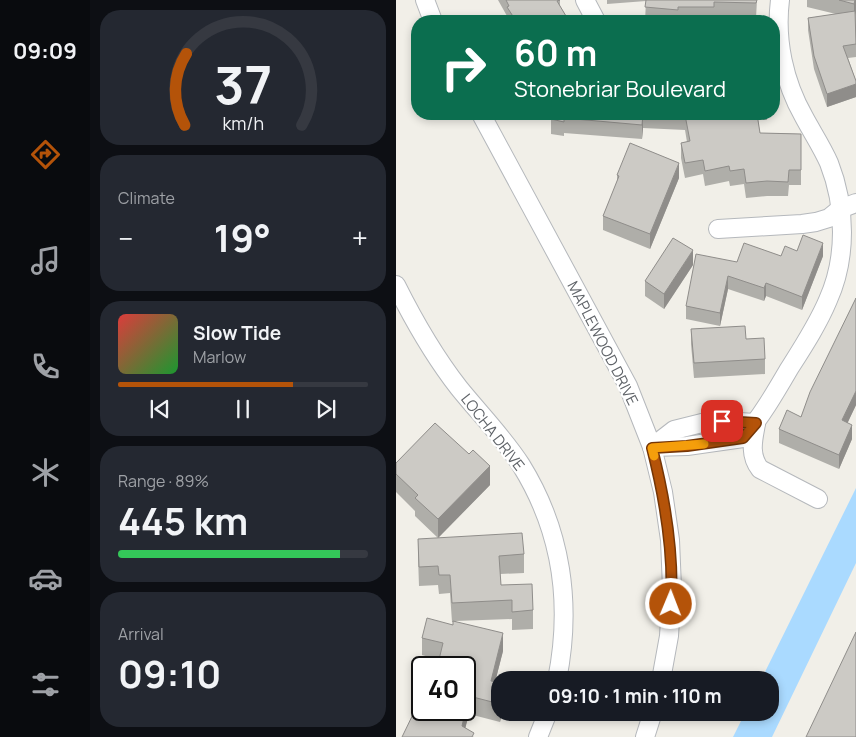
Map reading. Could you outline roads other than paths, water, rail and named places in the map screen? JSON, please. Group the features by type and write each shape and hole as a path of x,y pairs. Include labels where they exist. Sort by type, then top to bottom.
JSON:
{"street":[{"path":"424,0 430,15"},
{"path":"585,0 593,15"},
{"path":"779,15 780,0"},
{"path":"652,448 687,446 743,438 756,423 818,322 829,298 837,273 848,206 838,189 818,140 803,117 787,79 780,55"},
{"name":"MAPLEWOOD DRIVE","path":"483,120 628,386 652,448 663,492 670,540 672,588 669,636 663,671"},
{"path":"718,229 802,224 829,218 848,206"},
{"name":"LOCHA DRIVE","path":"396,285 400,305 459,387 512,452 539,499 559,558 564,596 565,621 559,671"},
{"path":"756,423 752,447 753,461 760,469 818,499"},
{"path":"538,737 544,721"},
{"path":"645,737 650,721"}],"water":[{"path":"856,488 856,563 772,737 733,737 741,721 779,721 779,671 765,671"}]}
